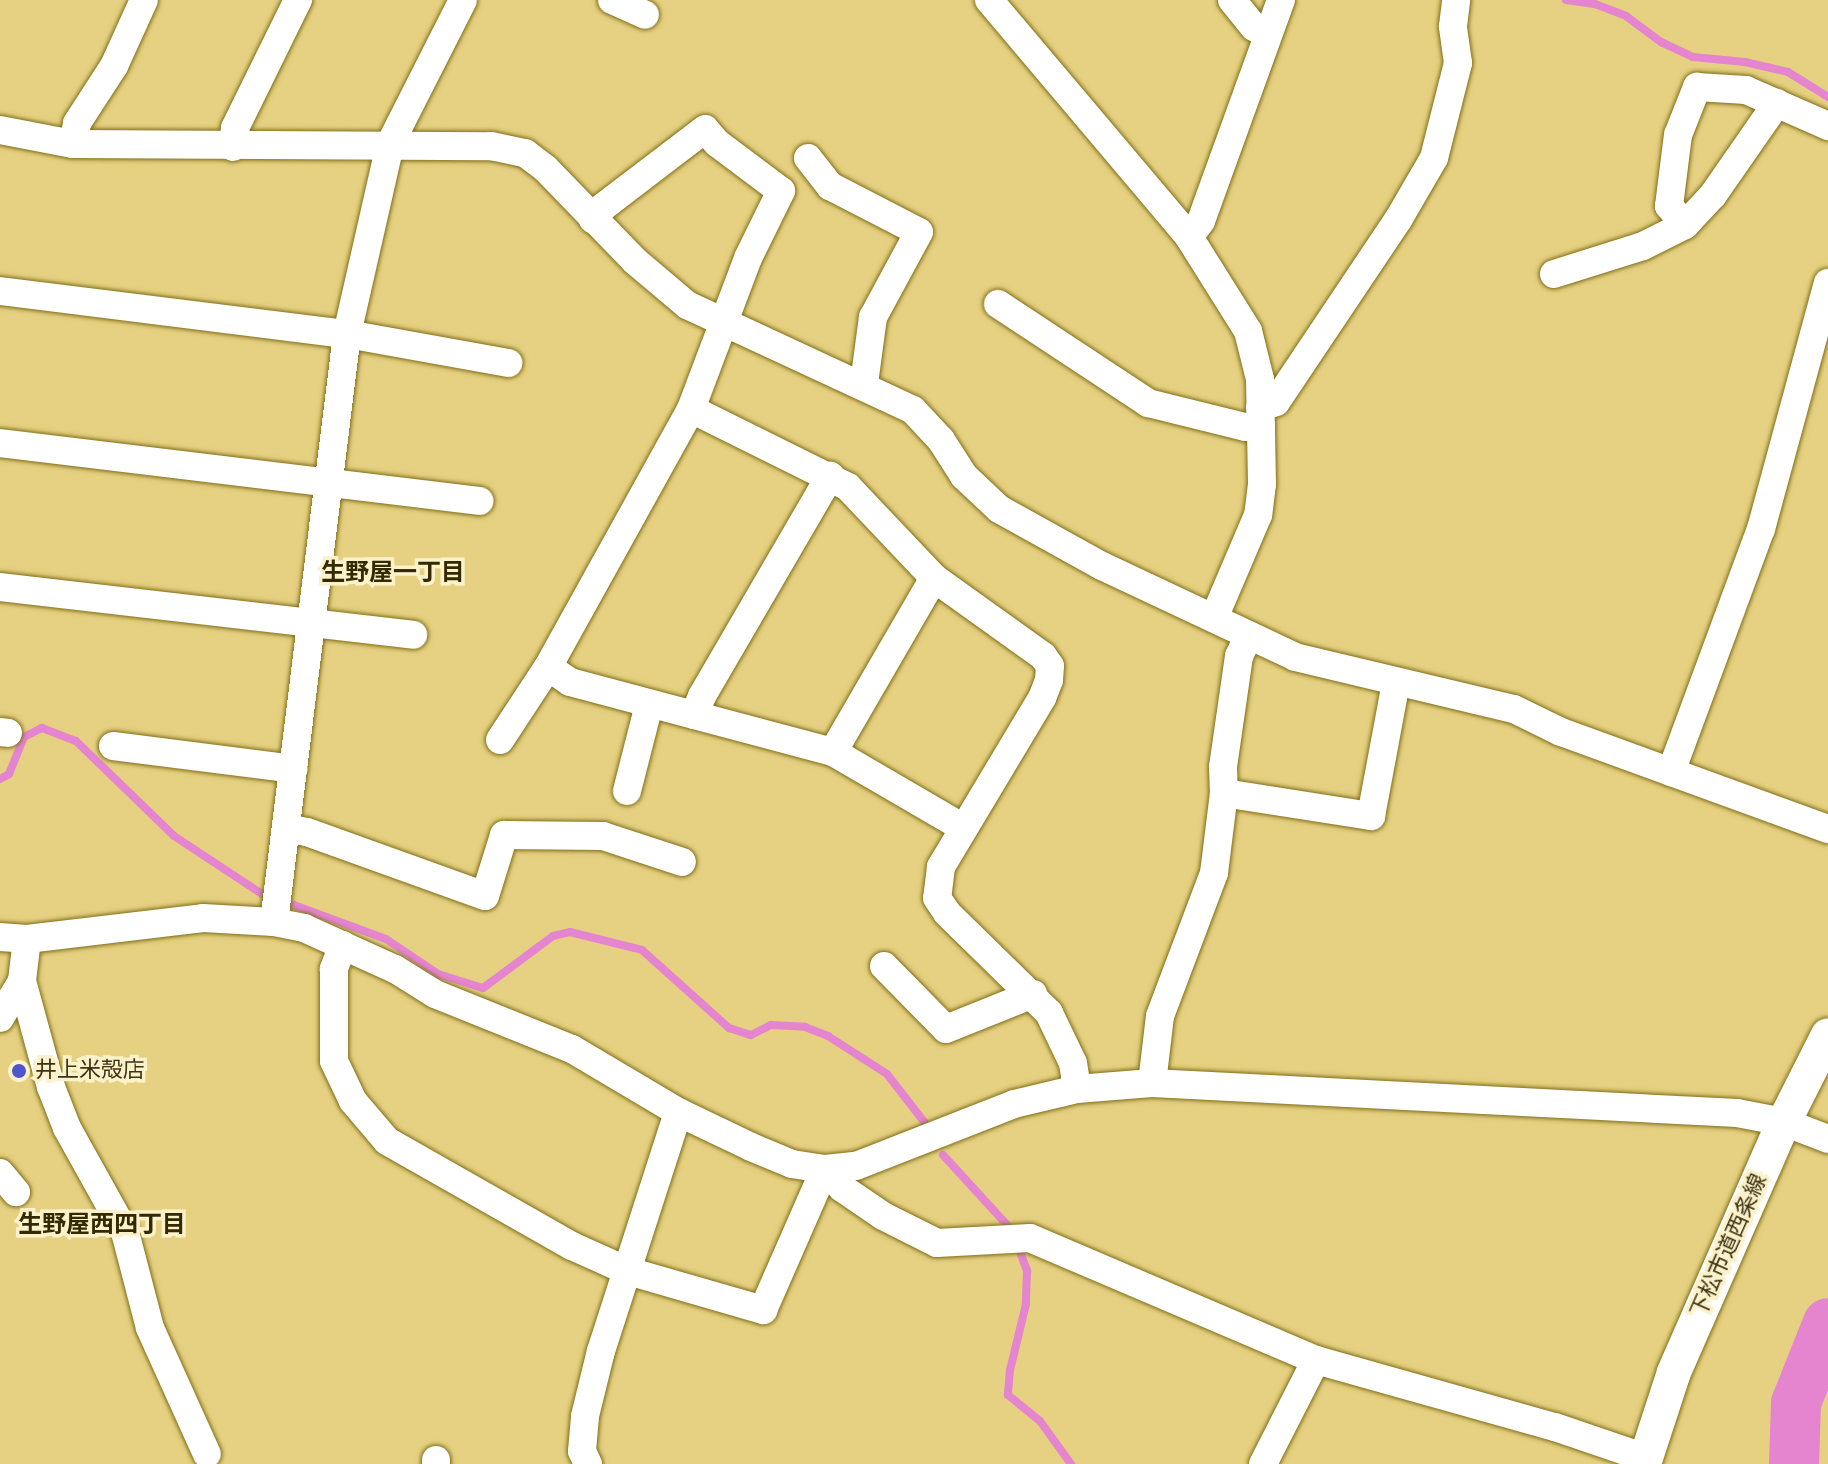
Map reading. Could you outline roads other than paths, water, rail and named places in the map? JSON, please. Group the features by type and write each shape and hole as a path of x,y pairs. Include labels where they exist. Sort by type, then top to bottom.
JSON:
{"street":[{"path":"73,144 77,123 114,66 144,0"},
{"path":"233,147 235,128 298,0"},
{"path":"274,922 347,334 390,144 463,0"},
{"path":"612,0 645,15"},
{"path":"1232,0 1254,27 1267,34"},
{"path":"1189,237 1201,221 1281,0"},
{"path":"998,304 1148,403 1245,427 1276,402 1398,220 1434,158 1458,63 1453,26 1456,0"},
{"path":"990,1 1189,237 1248,331 1260,379 1262,484 1258,515 1214,618"},
{"path":"1685,225 1669,206 1678,135 1697,87 1746,90 1828,126"},
{"path":"0,103 0,130 73,144 491,146 525,153 546,169 593,219 687,305 864,384 913,410 941,440 964,476 999,509 1102,566 1295,657 1514,709 1561,732 1828,829"},
{"path":"1554,274 1643,246 1685,225 1713,195 1777,103"},
{"path":"500,740 548,667 691,409 748,258 781,191 717,143 705,129 603,207 593,219"},
{"path":"808,158 830,186 919,232 873,317 864,384"},
{"path":"1671,772 1761,529 1828,283"},
{"path":"0,291 347,334 508,363"},
{"path":"691,409 830,476 863,502 934,578 1043,656 1050,666 1049,680 1042,698 962,827 941,867 937,898 947,913 1049,1013 1073,1063 1077,1089"},
{"path":"0,443 480,501"},
{"path":"694,715 702,696 830,476"},
{"path":"833,752 934,578"},
{"path":"0,587 413,635"},
{"path":"1152,1083 1160,1016 1214,873 1224,793 1223,767 1239,656 1248,637"},
{"path":"548,667 570,682 833,752 962,827"},
{"path":"1224,793 1371,816 1396,682"},
{"path":"627,791 649,705"},
{"path":"113,746 294,769"},
{"path":"286,828 307,832 485,896 504,835 603,836 682,862"},
{"path":"207,1454 150,1328 125,1232 67,1128 51,1087 22,981 14,938 203,918 274,922 304,928 395,969 435,994 572,1049 678,1112 792,1164 825,1169 856,1166 1014,1104 1077,1089 1152,1083 1737,1113 1784,1122 1828,1139"},
{"path":"343,945 334,969 334,1061 353,1101 387,1141 572,1246 628,1271 763,1310 825,1169"},
{"path":"884,966 946,1029 1033,994"},
{"path":"0,1018 22,981"},
{"name":"下松市道西条線","path":"1645,1461 1674,1372 1784,1122 1828,1035"},
{"path":"588,1464 582,1451 585,1416 678,1112"},
{"path":"825,1169 842,1188 883,1216 937,1243 1030,1238 1316,1360 1555,1427 1645,1461"},
{"path":"1263,1464 1316,1360"}],"waterway":[{"path":"1566,0 1595,4 1626,16 1661,42 1693,57 1745,62 1788,72 1828,97"},
{"path":"0,779 9,774 24,737 42,728 76,741 174,836 262,894"},
{"path":"294,905 386,939 438,974 483,988 553,936 570,932 642,950 729,1028 751,1035 771,1025 805,1027 828,1036 887,1074 925,1123"},
{"path":"943,1155 1009,1227"},
{"path":"1018,1247 1027,1271 1026,1304 1010,1370 1008,1395 1040,1421 1071,1464"},
{"path":"1794,1464 1796,1403 1828,1323"}],"place":[{"name":"井上米殻店","path":"19,1071"}],"district":[{"name":"生野屋一丁目","path":"393,573"},
{"name":"生野屋西四丁目","path":"102,1225"}]}
